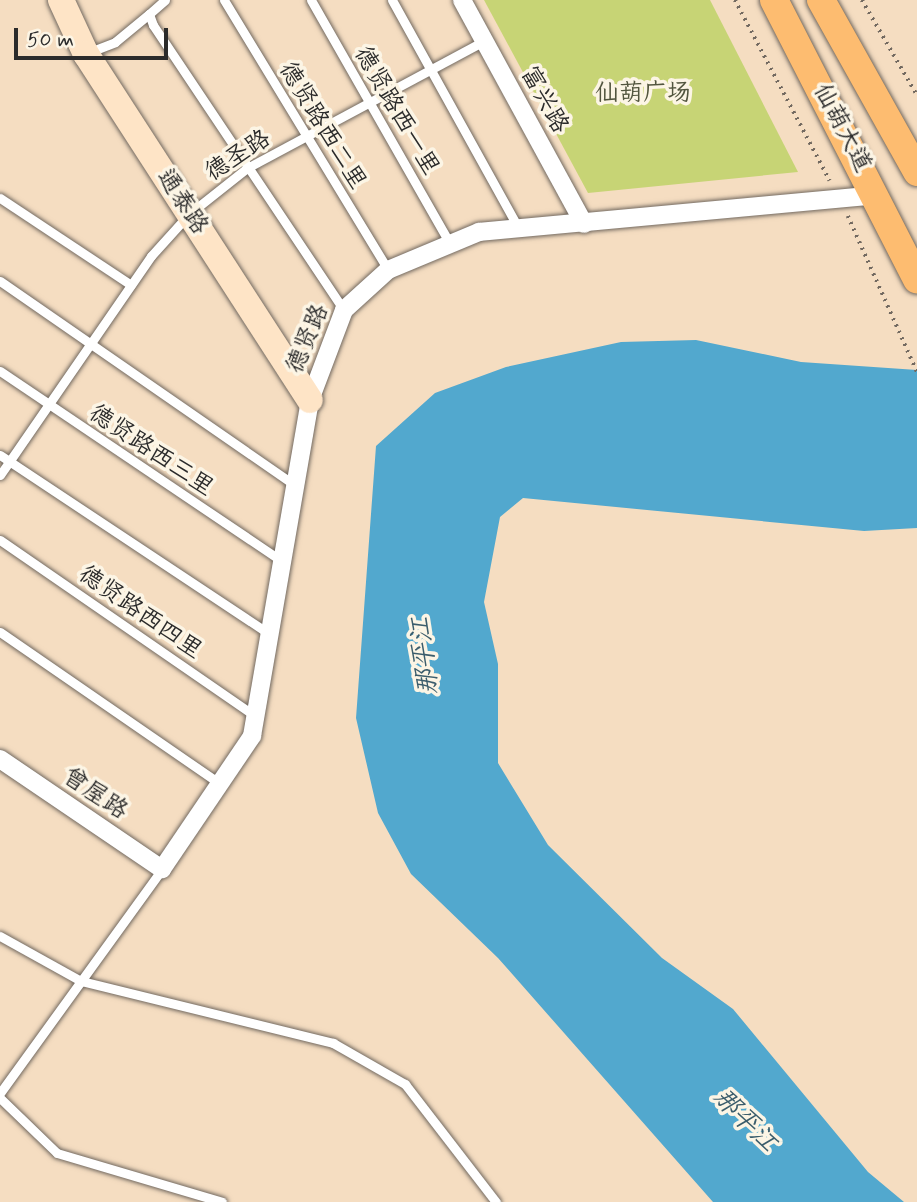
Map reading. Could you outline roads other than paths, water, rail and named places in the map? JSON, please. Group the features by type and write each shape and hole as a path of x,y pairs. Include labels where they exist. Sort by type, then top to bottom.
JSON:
{"main road":[{"name":"仙葫大道","path":"774,0 877,195 912,268"},
{"name":"仙葫大道","path":"821,0 917,172"}],"street":[{"name":"通泰路","path":"61,0 86,54 310,400"},
{"name":"富兴路","path":"462,0 584,224"},
{"name":"德贤路","path":"162,869 219,783 257,717 310,400 344,310 388,270 448,240 518,227 584,224 877,195"},
{"name":"曾屋路","path":"0,759 162,869"}],"lane":[{"path":"86,54 115,42 164,0"},
{"name":"德贤路西二里","path":"224,0 305,138 388,270"},
{"name":"德贤路西一里","path":"311,0 448,240"},
{"path":"393,0 518,227"},
{"path":"149,14 247,168 344,310"},
{"name":"德圣路","path":"0,475 131,285 189,214 247,168 484,41"},
{"path":"0,198 131,285"},
{"path":"0,281 295,485"},
{"name":"德贤路西三里","path":"0,371 282,561"},
{"path":"0,455 269,634"},
{"name":"德贤路西四里","path":"0,540 257,717"},
{"path":"0,632 219,783"},
{"path":"0,1093 162,869"},
{"path":"0,936 80,981 333,1043 405,1083 496,1202"},
{"path":"0,1098 57,1153 222,1202"}],"water":[{"name":"那平江","path":"696,340 801,362 917,370 917,528 864,531 523,498 500,517 484,602 498,664 498,763 548,845 662,958 733,1009 868,1172 904,1202 713,1202 498,958 411,874 378,813 356,718 376,446 435,393 506,367 621,342"}],"park label":[{"name":"仙葫广场","path":"643,94"}]}
